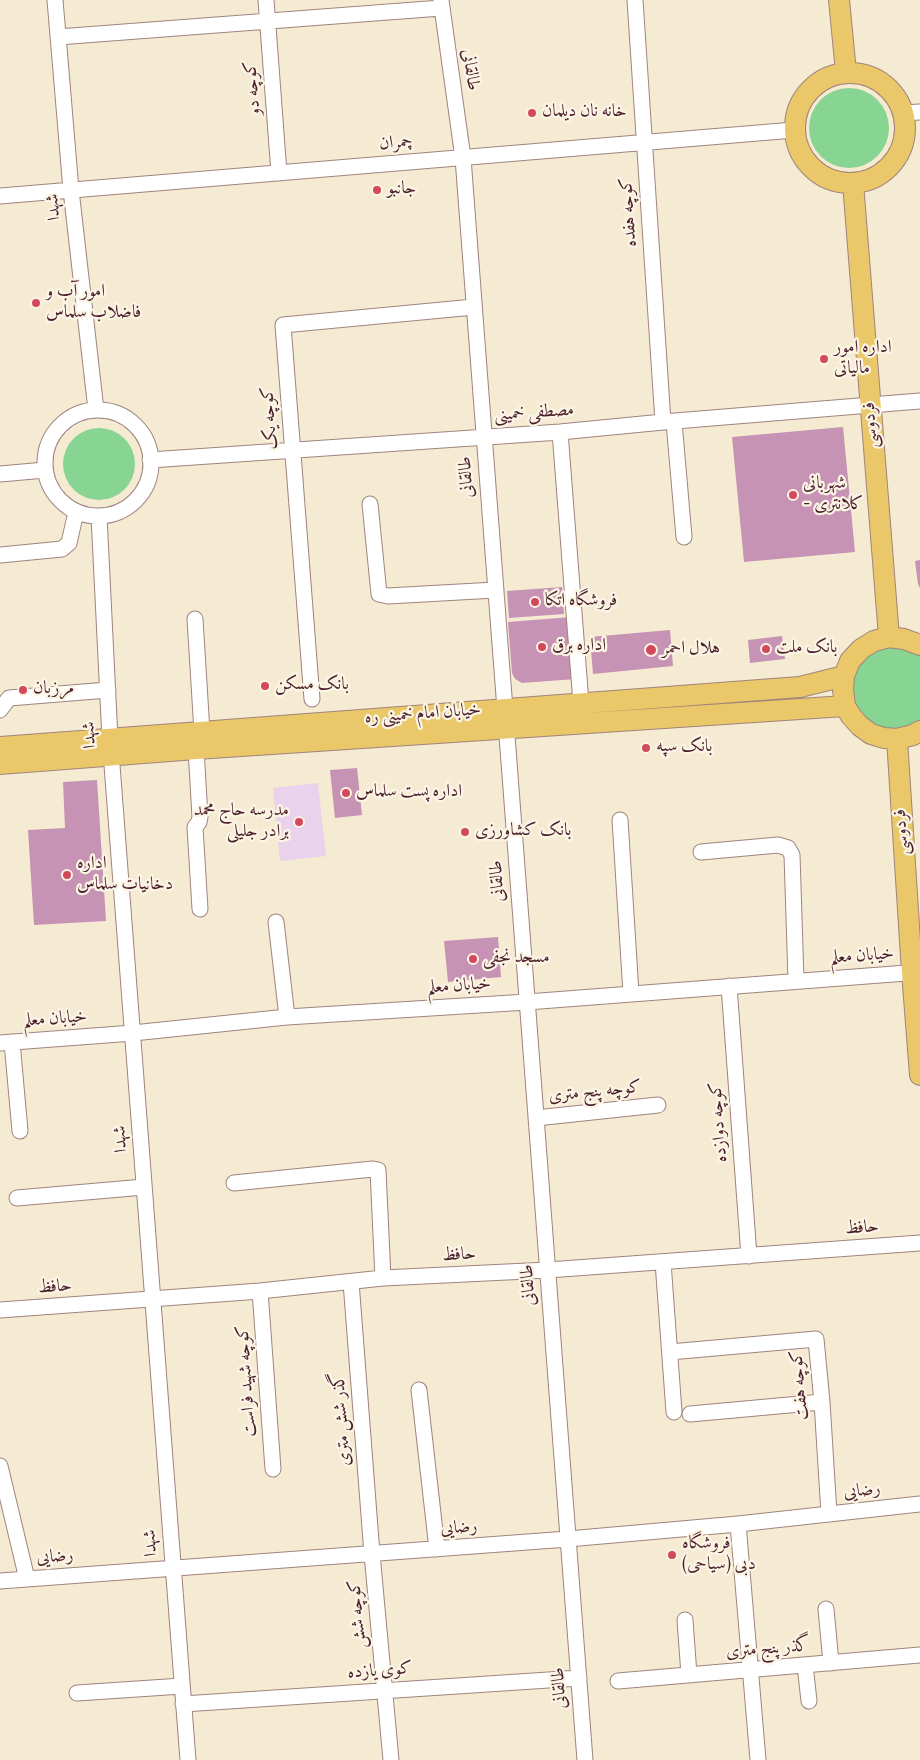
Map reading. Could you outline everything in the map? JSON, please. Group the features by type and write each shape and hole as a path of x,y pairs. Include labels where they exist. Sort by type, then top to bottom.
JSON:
{"main road":[{"path":"839,0 846,72"},
{"path":"846,72 863,73 879,80 892,92 912,118 897,157 886,170 871,179 853,183 837,182 821,175 807,164 798,149 794,130 796,114 802,98 814,85 829,76 846,72"},
{"name":"فردوسی","path":"853,183 889,638"},
{"path":"920,645 904,638 874,641 861,649 850,661 844,676 843,690 846,706 851,716 871,734 897,739 920,731"},
{"name":"خیابان امام خمینی ره","path":"506,719 581,703 800,687 844,676"},
{"name":"خیابان امام خمینی ره","path":"0,747 111,747 506,719 846,706"},
{"name":"فردوسی","path":"897,739 916,972 920,1075"},
{"name":"خیابان امام خمینی ره","path":"0,764 111,747"}],"street":[{"name":"شهدا","path":"55,0 72,190 96,410"},
{"name":"کوچه دو","path":"266,0 279,173"},
{"name":"کوچه هفده","path":"635,0 644,142 669,422 684,537"},
{"path":"58,37 268,22 441,4"},
{"name":"طالقانی","path":"441,4 463,158 585,1760"},
{"name":"چمران","path":"0,196 794,130"},
{"name":"کوچه یک","path":"312,699 283,325 474,308"},
{"name":"مصطفی خمینی","path":"150,460 560,432 920,401"},
{"path":"96,410 109,411 125,418 138,429 147,443 150,460 148,478 140,494 128,507 111,514 98,516 76,512 61,502 50,487 45,470 46,453 52,437 62,424 76,414 96,410"},
{"path":"560,432 581,703"},
{"path":"0,474 45,470"},
{"path":"370,504 379,594 388,596 495,590"},
{"path":"0,554 62,549 69,543 76,512"},
{"name":"شهدا","path":"98,516 111,747 188,1760"},
{"path":"195,619 200,817 195,827 200,909"},
{"path":"0,710 8,698 108,690"},
{"path":"620,820 631,993"},
{"path":"700,852 778,845 788,848 792,855 796,980"},
{"path":"276,922 287,1017"},
{"name":"خیابان معلم","path":"6,1042 287,1017 528,1002 916,972"},
{"name":"کوچه دوازده","path":"729,986 748,1256"},
{"path":"6,1042 20,1132"},
{"name":"کوچه پنج متری","path":"536,1118 658,1105"},
{"path":"234,1183 378,1170 383,1278"},
{"path":"17,1198 144,1187"},
{"name":"حافظ","path":"0,1310 260,1291 383,1278 548,1270 920,1243"},
{"path":"663,1262 674,1412"},
{"name":"گذر شش متری","path":"351,1282 372,1554"},
{"name":"کوچه شهید فراست","path":"260,1291 273,1469"},
{"name":"کوچه هفت","path":"670,1352 816,1339 822,1402 828,1514"},
{"path":"419,1390 437,1549"},
{"path":"690,1414 822,1402"},
{"path":"0,1466 27,1579"},
{"name":"رضایی","path":"0,1581 568,1539 738,1524 920,1504"},
{"path":"738,1524 758,1760"},
{"name":"کوچه شش","path":"372,1554 391,1760"},
{"path":"826,1609 831,1663"},
{"path":"685,1620 689,1675"},
{"name":"گذر پنج متری","path":"618,1681 920,1655"},
{"path":"805,1665 809,1701"},
{"name":"کوی یازده","path":"183,1704 579,1678"},
{"path":"77,1693 182,1686"}],"shaded area":[{"name":"مدرسه حاج محمد برادر جلیلی","path":"318,783 326,856 280,861 273,788"}],"green space":[{"path":"849,88 864,91 877,100 886,113 889,128 886,143 877,156 864,165 849,168 834,165 821,156 812,143 809,128 812,113 821,100 834,91"},
{"path":"99,428 113,431 125,438 132,450 135,464 132,478 125,490 113,497 99,500 85,497 73,490 66,478 63,464 66,450 73,438 85,431"},
{"path":"889,645 915,651 920,655 920,722 905,730 876,728 855,708 851,680 856,667 864,656"}],"building":[{"name":"شهربانی - کلانتری","path":"843,427 855,552 744,562 732,437"},
{"path":"920,560 920,588 915,561"},
{"name":"فروشگاه اتکا","path":"562,587 564,614 509,618 507,591"},
{"name":"اداره برق","path":"571,617 576,679 522,683 515,679 512,673 508,622"},
{"path":"670,630 673,666 593,674 590,637"},
{"name":"بانک ملت","path":"782,636 785,659 750,663 748,640"},
{"name":"اداره پست سلماس","path":"357,768 362,815 335,818 330,770"},
{"name":"اداره دخانیات سلماس","path":"97,780 106,921 34,925 28,830 65,828 63,782"},
{"name":"مسجد نجفی","path":"498,937 501,977 448,982 444,941"}],"place":[{"name":"خانه نان دیلمان","path":"532,113"},
{"name":"جانبو","path":"377,190"},
{"name":"امور آب و فاضلاب سلماس","path":"36,303"},
{"name":"اداره امور مالیاتی","path":"824,359"},
{"name":"شهربانی - کلانتری","path":"793,495"},
{"name":"فروشگاه اتکا","path":"535,602"},
{"name":"اداره برق","path":"542,647"},
{"name":"بانک ملت","path":"766,649"},
{"name":"هلال احمر","path":"651,650"},
{"name":"بانک مسکن","path":"265,686"},
{"name":"مرزبان","path":"23,690"},
{"name":"بانک سپه","path":"646,748"},
{"name":"اداره پست سلماس","path":"346,793"},
{"name":"مدرسه حاج محمد برادر جلیلی","path":"299,822"},
{"name":"بانک کشاورزی","path":"465,832"},
{"name":"اداره دخانیات سلماس","path":"67,875"},
{"name":"مسجد نجفی","path":"473,959"},
{"name":"فروشگاه دبی (سیاحی)","path":"672,1555"}]}
